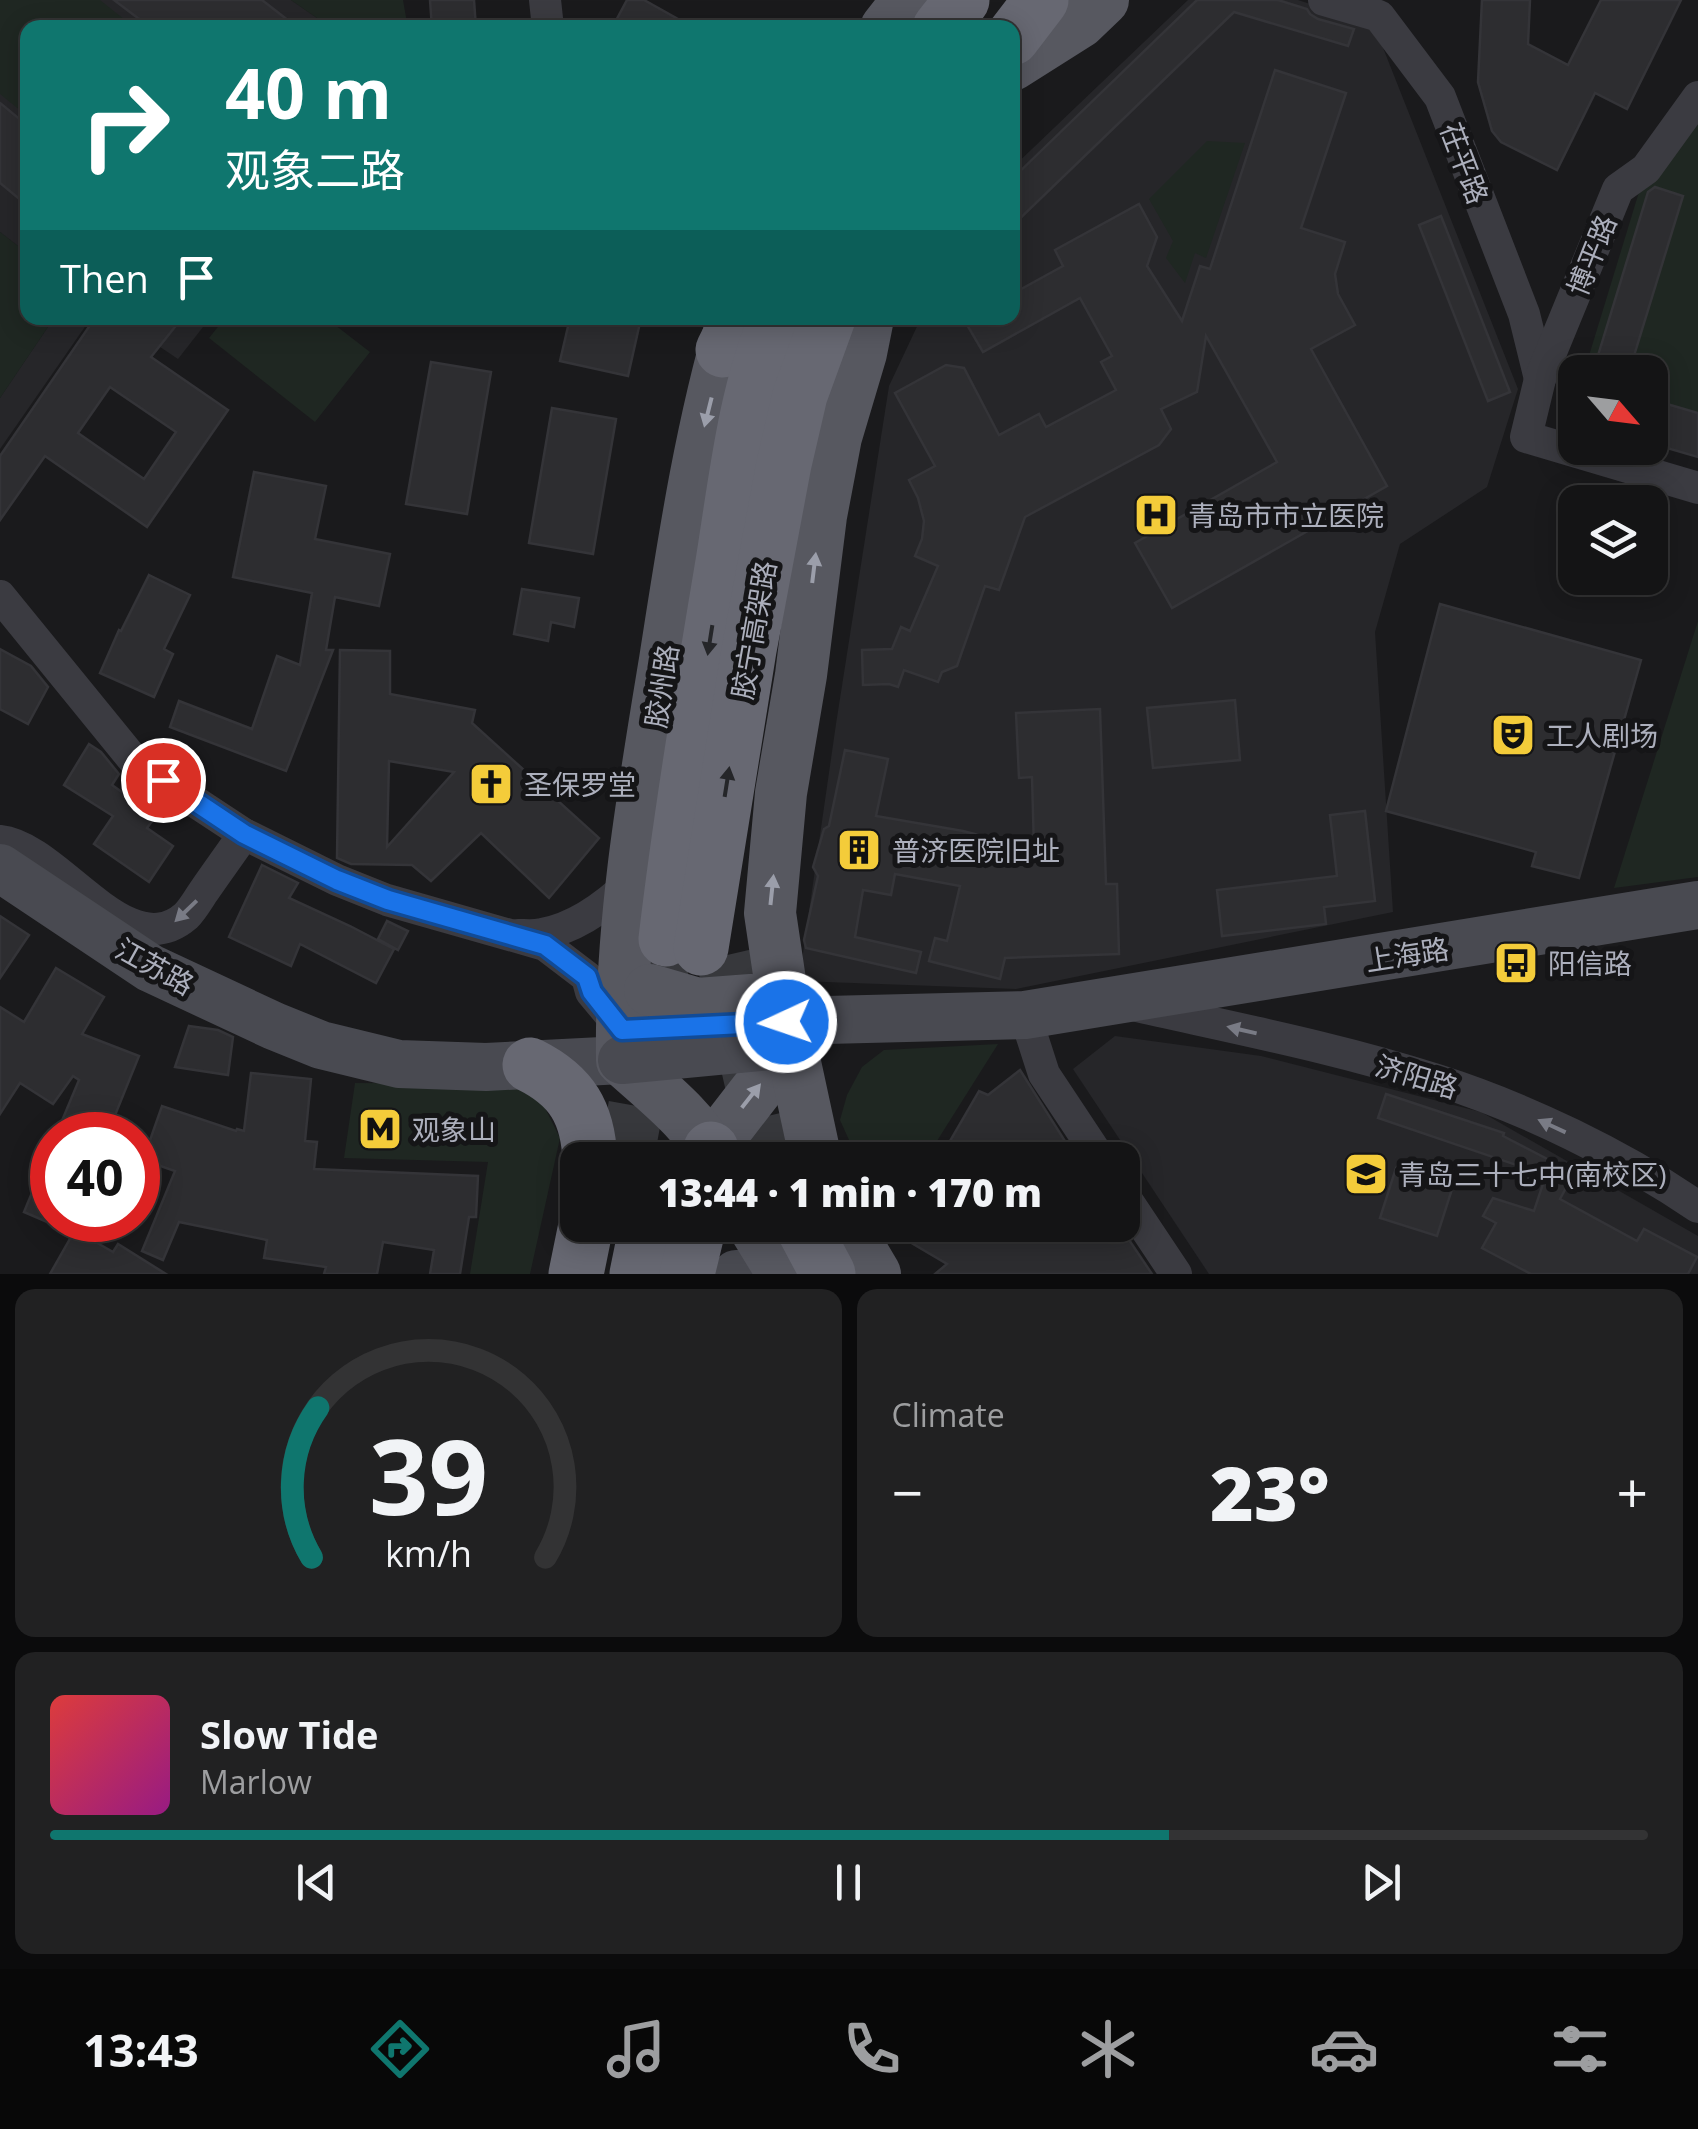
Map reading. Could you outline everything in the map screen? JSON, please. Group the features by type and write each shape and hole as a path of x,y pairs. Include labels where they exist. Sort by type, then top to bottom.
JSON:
{"highway":[{"path":"946,20 962,0"},
{"path":"1020,28 1041,0"},
{"name":"胶宁高架路","path":"701,992 682,809 744,434 774,325"},
{"name":"胶宁高架路","path":"701,992 718,842 748,650 800,395 825,325"},
{"path":"603,1142 701,992"},
{"path":"530,1065 555,1078 577,1105 590,1142"},
{"path":"576,1274 583,1242"},
{"path":"605,1274 611,1242"},
{"path":"637,1274 644,1242"},
{"path":"688,1274 695,1242"},
{"path":"811,1242 828,1274"}],"main road":[{"path":"892,20 908,0"},
{"path":"1020,60 1080,22 1102,0"},
{"path":"702,1142 686,1120 701,992 770,913 781,793 821,516 836,437 867,325"},
{"name":"胶州路","path":"701,992 632,881 698,453 732,328"},
{"path":"701,992 711,1142"},
{"path":"701,992 804,1142"},
{"path":"763,1242 783,1274"},
{"path":"856,1242 875,1274"}],"street":[{"name":"茌平路","path":"1324,0 1379,16 1440,98 1524,314 1540,379"},
{"name":"博平路","path":"1698,97 1646,169 1618,189 1540,379 1526,437 1698,488"},
{"path":"0,596 136,763 244,834 337,880 388,900 545,945 587,977 592,992 701,992"},
{"path":"0,841 13,842 56,869 124,923 144,928 166,927 187,915 244,834"},
{"name":"江苏路","path":"0,868 150,968 321,1045 399,1064 530,1065 701,992"},
{"path":"509,935 542,935 576,922 611,901 632,881"},
{"name":"上海路","path":"701,992 996,1035 1027,1020 1116,1002 1698,905"},
{"name":"江苏路","path":"321,1045 540,1037 701,992"},
{"name":"济阳路","path":"1116,1002 1332,1050 1439,1080 1550,1124 1656,1179 1698,1208"},
{"path":"1027,1020 1044,1074 1089,1142"},
{"path":"1140,1220 1176,1274"},
{"path":"736,1274 747,1274"}],"shaded area":[{"path":"0,0 291,0 320,20 20,20 20,248 0,232"},
{"path":"0,0 100,0 125,20 20,20 20,110 0,94"},
{"path":"291,0 403,0 406,20 320,20"},
{"name":"青岛市市立医院","path":"1188,0 1298,0 1374,25 1518,389 1487,487 1400,544 1375,632 1393,912 1016,989 799,981 889,386 918,325 1020,325 1020,160"},
{"path":"1698,97 1698,440 1668,431 1668,355 1589,355 1646,169"},
{"path":"1207,141 1245,143 1206,258 1195,253 1185,283 1166,258 1173,241 1149,199"},
{"path":"0,232 20,248 20,325 49,325 0,398"},
{"path":"49,325 86,325 0,449 0,398"},
{"path":"127,325 205,325 178,359"},
{"path":"219,325 335,325 370,352 315,422 209,338"},
{"path":"1698,621 1698,877 1614,888"},
{"name":"青岛三十七中(南校区)","path":"1115,1036 1261,1056 1481,1112 1698,1236 1698,1274 1209,1274 1140,1170 1140,1142 1121,1142 1073,1069"},
{"path":"998,1044 936,1142 850,1142 840,1120 847,1095 862,1067 884,1050"},
{"path":"355,1083 508,1084 542,1102 560,1138 530,1274 470,1274 488,1162 344,1158"}],"building":[{"path":"114,0 262,0 288,20 140,20"},
{"path":"430,0 474,0 475,20 431,20"},
{"path":"627,0 644,0 680,20 616,20"},
{"path":"1197,0 1278,0 1307,9 1318,19 1354,29 1348,46 1234,12 1020,218 1020,171"},
{"path":"1482,0 1530,0 1528,44 1568,65 1601,0 1681,0 1627,109 1595,93 1557,170 1501,142 1492,131 1478,82"},
{"path":"1275,70 1346,93 1301,228 1345,242 1335,274 1338,294 1355,325 1311,349 1387,486 1172,608 1135,543 1277,462 1206,336 1197,392 1161,409 1171,429 1159,445 1025,517 999,590 985,586 957,666 942,672 938,682 904,670 898,687 863,685 862,650 892,649 901,627 910,631 938,566 915,556 924,521 909,480 935,466 895,393 946,365 964,368 999,435 1039,414 1046,427 1116,390 1101,362 1112,356 1080,298 983,352 967,325 1020,325 1020,290 1063,266 1055,250 1139,204 1157,237 1147,266 1182,321 1200,266 1210,269"},
{"path":"0,103 20,119 20,199 0,183"},
{"path":"1655,187 1683,196 1634,355 1598,355 1648,192"},
{"path":"1441,216 1510,392 1488,401 1419,225"},
{"path":"90,325 176,325 151,357 228,410 147,527 45,456 0,520 0,456","holes":["110,387 176,432 144,479 78,433"]},
{"path":"568,325 639,325 628,376 560,361"},
{"path":"431,362 491,372 467,514 406,504"},
{"path":"1668,404 1698,413 1698,457 1668,448"},
{"path":"552,408 616,419 593,554 529,543"},
{"path":"254,472 326,486 315,539 390,554 379,606 335,597 326,650 333,650 286,771 170,727 179,701 252,729 277,656 300,665 312,593 233,577"},
{"path":"149,575 190,595 164,649 173,654 154,697 100,673"},
{"path":"522,589 579,598 574,627 551,622 548,641 514,634"},
{"name":"工人剧场","path":"1440,604 1641,660 1579,878 1532,866 1536,852 1386,811"},
{"path":"0,649 31,666 48,687 28,724 0,709"},
{"path":"340,650 390,651 390,694 475,710 472,723 599,838 549,898 481,833 431,881 412,865 351,864 337,858","holes":["389,761 454,772 387,847"]},
{"path":"1235,700 1240,760 1153,768 1147,708"},
{"path":"1100,709 1106,884 1117,884 1119,954 1005,958 1000,979 929,961 935,938 947,941 960,886 895,874 891,895 863,890 855,937 921,952 916,973 806,948 804,940 818,876 813,867 824,829 829,826 845,750 888,759 876,816 963,831 1034,849 1032,777 1019,778 1016,713"},
{"path":"89,744 119,774 112,785 156,816 147,828 173,846 149,882 94,844 113,816 64,785"},
{"path":"1365,811 1375,901 1324,907 1326,924 1222,936 1217,890 1337,876 1330,815"},
{"path":"262,865 298,883 289,898 394,949 376,983 300,944 291,966 229,937"},
{"path":"0,916 29,935 0,978"},
{"path":"387,921 408,931 398,950 378,939"},
{"path":"56,968 104,997 82,1034 139,1056 116,1112 66,1112 79,1080 73,1076 53,1104 20,1083 0,1114 0,1007 24,1022"},
{"path":"189,1026 218,1030 233,1037 228,1075 175,1067"},
{"path":"1020,1070 1066,1142 949,1142 979,1091 988,1095"},
{"path":"251,1073 311,1079 305,1141 317,1142 314,1169 478,1176 476,1217 469,1217 460,1274 430,1274 434,1250 383,1242 377,1274 324,1274 326,1267 264,1258 267,1240 179,1222 163,1260 142,1251 146,1242 160,1242 160,1207 175,1171 160,1166 162,1106 244,1131"},
{"path":"1386,1094 1504,1133 1503,1136 1574,1173 1560,1199 1637,1241 1644,1229 1697,1257 1688,1274 1531,1274 1482,1248 1496,1223 1483,1216 1493,1198 1534,1211 1546,1175 1378,1118"},
{"path":"1396,1168 1453,1186 1437,1236 1380,1218"},
{"path":"68,1242 96,1242 113,1252 118,1244 166,1274 50,1274"},
{"path":"910,1242 1130,1242 1152,1274 935,1274 947,1264"}],"tunnel":[{"path":"629,1142 665,947"},
{"path":"723,956 766,1142"}],"place":[{"name":"青岛市市立医院","path":"1156,515"},
{"name":"工人剧场","path":"1513,735"},
{"name":"圣保罗堂","path":"491,784"},
{"name":"普济医院旧址","path":"859,850"},
{"name":"阳信路","path":"1516,963"},
{"name":"观象山","path":"380,1129"},
{"name":"青岛三十七中(南校区)","path":"1366,1174"}],"route":[{"path":"163,780 244,834 337,880 388,900 545,945 587,977 592,992 622,1030 786,1022"}]}
